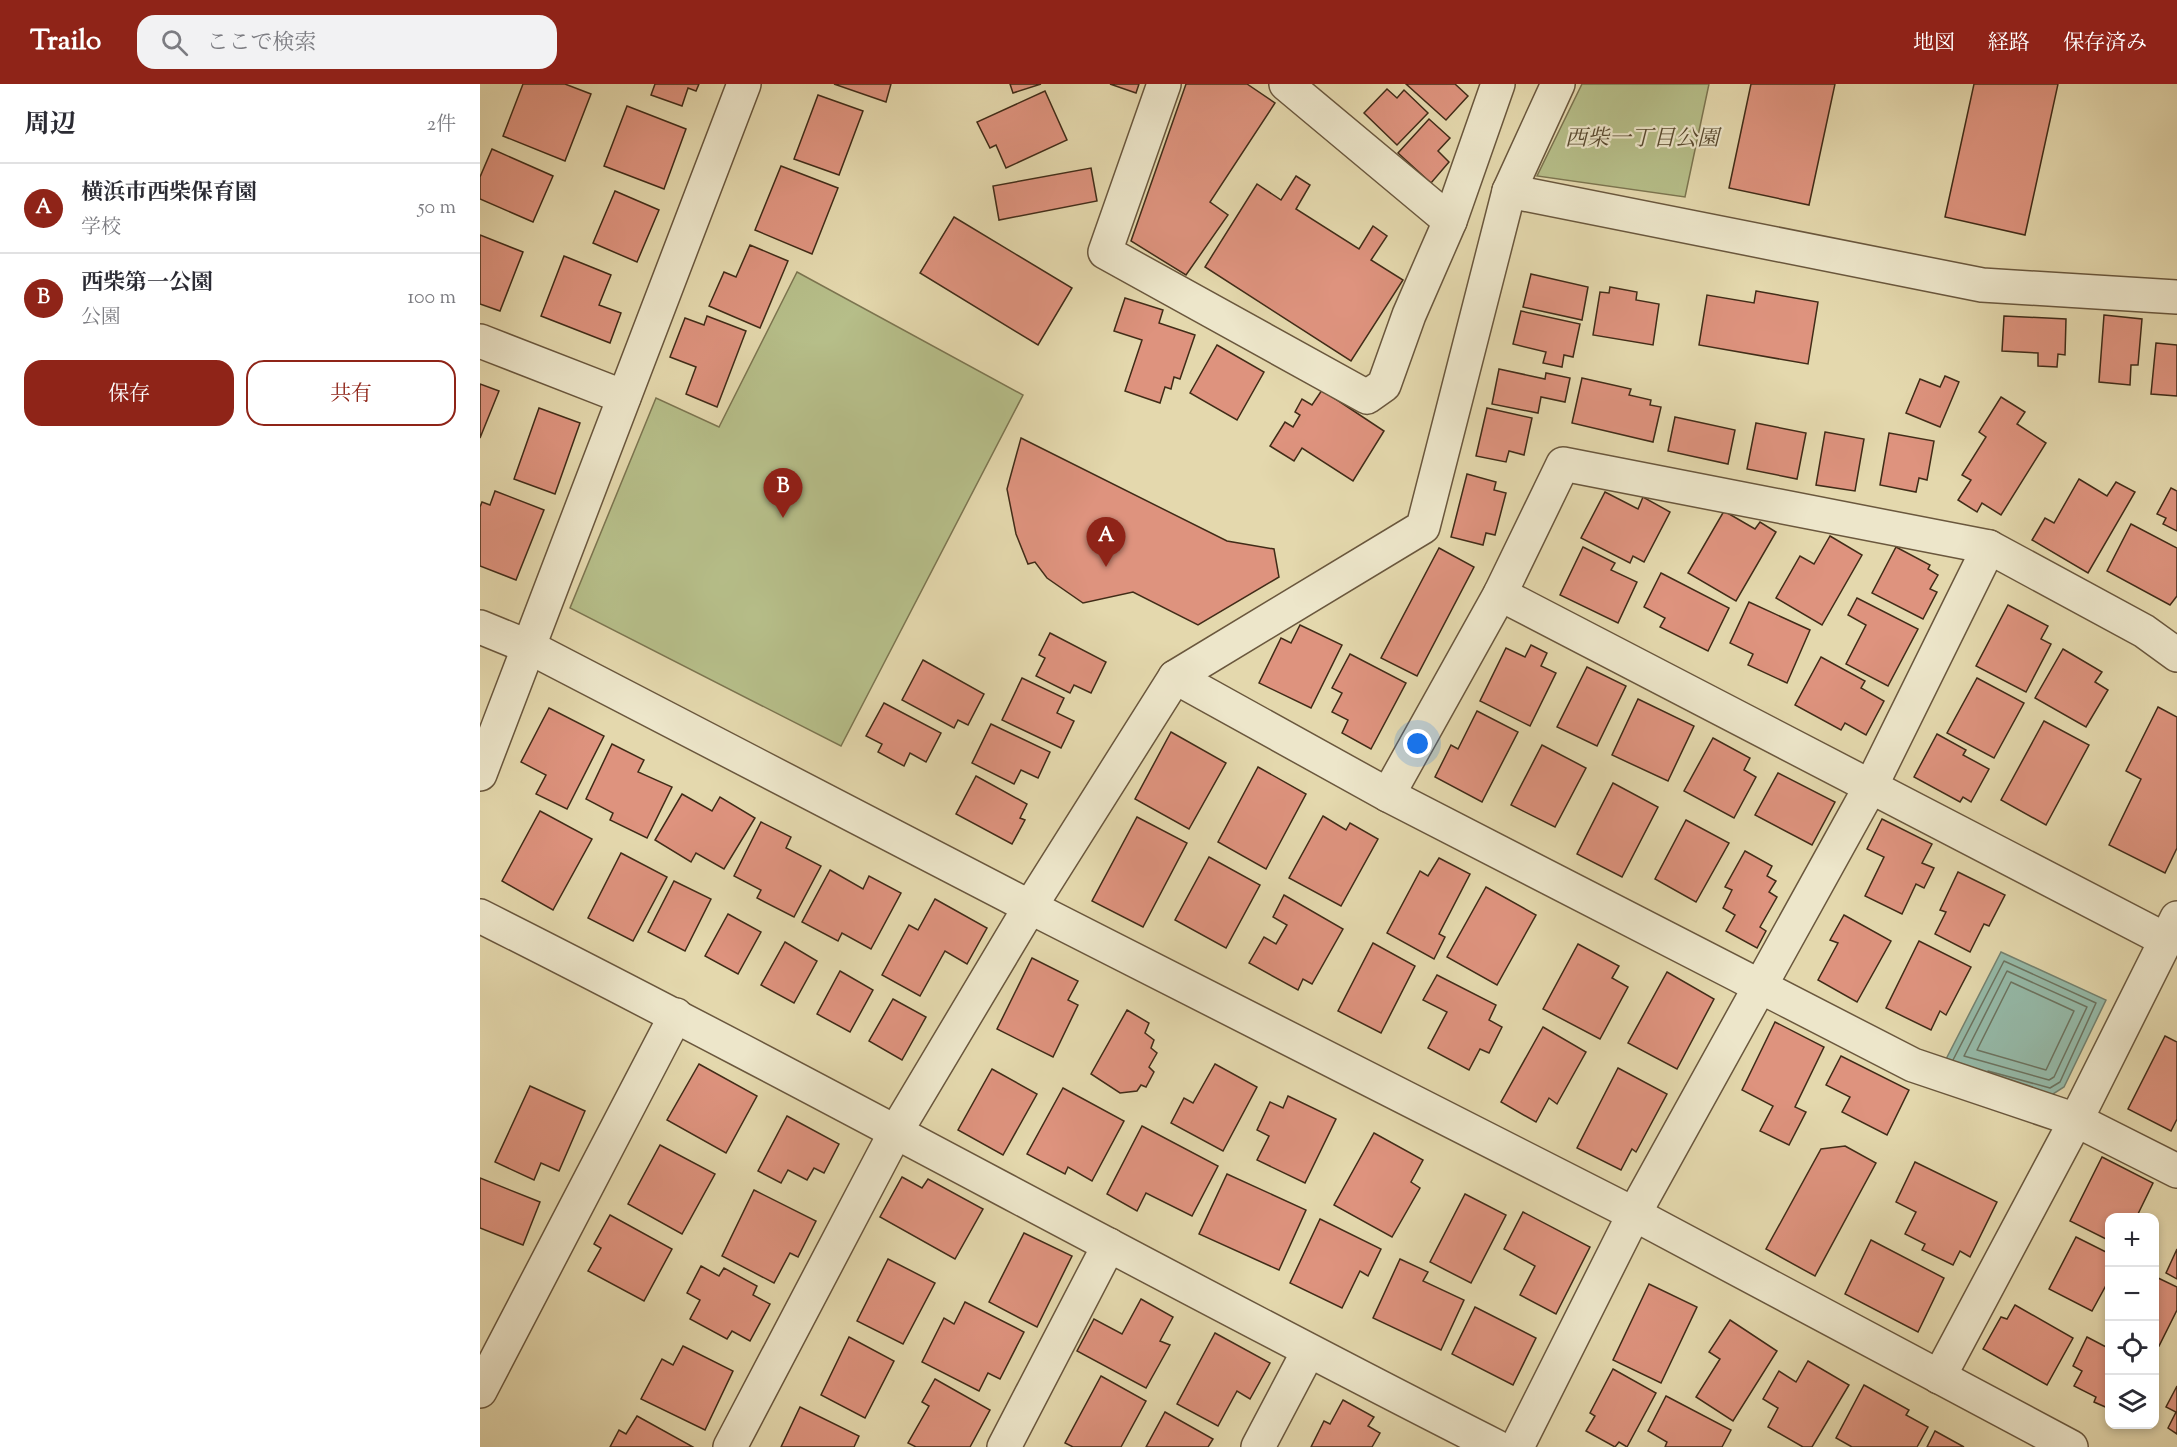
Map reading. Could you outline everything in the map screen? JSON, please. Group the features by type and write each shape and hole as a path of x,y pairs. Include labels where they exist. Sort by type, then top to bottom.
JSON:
{"street":[{"path":"480,774 744,84"},
{"path":"1164,84 1105,252 1368,397 1384,385 1409,315 1450,220 1498,84"},
{"path":"1286,84 1450,220"},
{"path":"730,1447 895,1133 1030,907 1175,677 1423,527 1509,191 1558,84"},
{"path":"1509,191 1982,285 2177,297"},
{"path":"480,341 624,397"},
{"path":"1388,795 1500,594 1563,464 1989,548 2144,631 2177,655"},
{"path":"1517,1447 1634,1214 1870,786 1989,548"},
{"path":"1500,594 1870,786 2172,929 2076,1120 1939,1377"},
{"path":"480,627 529,647 1030,907 1634,1214 2071,1447"},
{"path":"1175,677 1388,795 1913,1065 2076,1120 2177,1171"},
{"path":"480,916 676,1015 1308,1352 1497,1447"},
{"path":"480,1391 676,1015"},
{"path":"1004,1447 1109,1245"},
{"path":"1258,1447 1308,1352"}],"green space":[{"name":"西柴一丁目公園","path":"1582,84 1709,84 1685,197 1537,176"},
{"path":"797,272 1023,395 841,746 570,608 656,398 719,427"}],"water":[{"path":"2001,952 2106,1000 2064,1087 2050,1096 1943,1065"}],"building":[{"path":"523,84 565,84 591,94 565,161 503,136"},
{"path":"655,84 699,84 696,91 688,88 682,106 651,95"},
{"path":"834,84 891,84 886,102"},
{"path":"1010,84 1041,84 1013,93"},
{"path":"1110,84 1139,84 1136,93"},
{"path":"1186,84 1247,84 1275,103 1210,202 1228,215 1186,275 1131,241"},
{"path":"1406,84 1455,84 1468,96 1446,120"},
{"path":"1751,84 1835,84 1809,205 1729,188"},
{"path":"1974,84 2058,84 2025,235 1945,217"},
{"path":"1387,89 1397,98 1404,90 1428,113 1397,145 1364,113"},
{"path":"1045,91 1067,140 1006,168 996,145 990,148 977,122"},
{"path":"818,95 863,111 839,175 794,159"},
{"path":"627,106 686,129 664,189 604,166"},
{"path":"1429,119 1450,138 1438,151 1449,162 1431,183 1398,153"},
{"path":"492,149 553,176 533,222 480,199 480,177"},
{"path":"781,166 838,188 812,254 755,230"},
{"path":"1091,168 1097,201 999,220 993,186"},
{"path":"1296,176 1310,185 1296,209 1359,249 1373,226 1387,236 1371,260 1403,280 1351,361 1205,267 1257,184 1281,200"},
{"path":"615,191 659,210 637,262 593,243"},
{"path":"954,217 1072,288 1038,345 920,273"},
{"path":"480,235 523,252 500,311 480,304"},
{"path":"750,245 788,261 760,328 709,306 724,272 736,277"},
{"path":"564,256 611,275 599,305 621,313 610,343 541,316"},
{"path":"1531,274 1588,287 1582,320 1523,307"},
{"path":"1610,287 1637,292 1636,300 1659,304 1653,345 1593,335 1600,292 1609,293"},
{"path":"1756,291 1818,302 1808,364 1699,345 1707,295 1754,303"},
{"path":"1125,298 1163,310 1159,323 1195,335 1180,379 1174,377 1171,389 1165,387 1160,403 1125,391 1142,340 1114,331"},
{"path":"1521,311 1580,324 1573,357 1564,355 1562,367 1543,363 1546,352 1513,344"},
{"path":"2104,315 2142,319 2138,365 2131,365 2130,385 2099,382"},
{"path":"707,316 746,331 717,407 686,394 696,367 670,357 685,318 704,325"},
{"path":"2004,316 2066,319 2065,355 2058,354 2057,367 2038,366 2038,353 2002,351"},
{"path":"2156,343 2177,345 2177,396 2151,394"},
{"path":"1217,345 1264,372 1237,420 1190,393"},
{"path":"1499,369 1545,379 1546,373 1570,378 1565,402 1541,397 1538,413 1492,404"},
{"path":"1945,376 1959,382 1940,427 1906,413 1920,379 1940,387"},
{"path":"1582,378 1631,389 1629,395 1651,400 1650,405 1661,407 1653,442 1572,423"},
{"path":"480,384 499,391 480,438"},
{"path":"1322,390 1384,431 1353,481 1302,448 1294,461 1270,446 1285,422 1293,427 1300,415 1295,412 1302,399 1312,405"},
{"path":"2001,397 2025,412 2017,424 2046,443 2001,515 1982,503 1977,512 1958,500 1971,480 1962,475 1986,437 1979,432"},
{"path":"539,408 580,423 555,494 514,479"},
{"path":"1487,408 1532,418 1524,455 1509,451 1506,462 1476,456"},
{"path":"1675,417 1735,430 1728,464 1668,451"},
{"path":"1756,423 1806,433 1797,479 1747,469"},
{"path":"1825,432 1864,439 1855,491 1816,485"},
{"path":"1889,433 1934,441 1927,480 1919,478 1916,492 1880,485"},
{"path":"1021,438 1227,541 1274,549 1279,577 1198,625 1133,592 1083,603 1047,578 1035,562 1028,564 1016,534 1007,489"},
{"path":"1467,474 1496,482 1494,490 1506,493 1495,535 1486,533 1483,545 1451,537"},
{"path":"2079,479 2107,496 2116,482 2135,492 2088,573 2032,540 2045,518 2054,523"},
{"path":"2171,488 2177,491 2177,531 2163,524 2166,518 2157,514"},
{"path":"495,491 544,510 516,580 480,566 480,507 482,502 490,505"},
{"path":"1605,492 1638,509 1643,497 1670,512 1644,562 1633,556 1630,563 1581,538"},
{"path":"1724,511 1755,529 1760,522 1776,532 1736,601 1688,573"},
{"path":"2131,524 2177,548 2177,596 2170,605 2107,571"},
{"path":"1830,536 1862,555 1822,625 1776,598 1800,556 1814,564"},
{"path":"1583,547 1615,563 1611,570 1637,582 1618,623 1560,595"},
{"path":"1896,547 1930,565 1928,569 1938,575 1930,589 1937,592 1923,619 1872,593"},
{"path":"1439,548 1474,567 1417,676 1381,658"},
{"path":"1661,573 1729,608 1708,651 1660,627 1665,618 1644,607"},
{"path":"1857,598 1918,629 1888,686 1846,664 1866,625 1848,615"},
{"path":"1749,602 1810,630 1787,683 1748,665 1753,654 1730,643"},
{"path":"2008,605 2048,626 2041,639 2051,644 2026,692 1976,666"},
{"path":"1300,625 1342,645 1311,708 1259,683 1281,638 1291,643"},
{"path":"1050,633 1106,662 1091,693 1074,685 1070,693 1036,676 1045,658 1039,655"},
{"path":"1531,645 1547,653 1541,666 1556,673 1530,726 1480,701 1506,648 1525,657"},
{"path":"2063,649 2102,672 2095,682 2108,690 2086,727 2035,698"},
{"path":"1350,654 1406,683 1371,749 1342,733 1348,720 1332,712 1342,693 1332,688"},
{"path":"1821,657 1865,681 1861,688 1884,701 1866,735 1845,723 1841,730 1795,705"},
{"path":"923,660 984,694 968,725 958,720 954,728 902,700"},
{"path":"1587,667 1626,686 1597,746 1557,727"},
{"path":"1022,678 1064,698 1057,713 1074,721 1061,748 1002,720"},
{"path":"1977,678 2024,703 1994,758 1947,733"},
{"path":"1638,699 1694,726 1668,781 1612,755"},
{"path":"884,703 941,733 926,762 910,753 904,766 878,752 882,744 866,736"},
{"path":"2158,707 2177,717 2177,848 2165,873 2109,845 2141,779 2126,771"},
{"path":"549,708 604,736 567,809 536,794 546,775 521,762"},
{"path":"1477,711 1518,732 1482,802 1435,777 1451,745 1458,749"},
{"path":"2044,721 2089,745 2046,825 2001,800"},
{"path":"991,724 1050,752 1038,778 1021,770 1014,784 972,763"},
{"path":"1171,732 1226,763 1189,829 1135,799"},
{"path":"1937,734 1966,750 1963,755 1989,769 1971,802 1963,797 1960,802 1914,777"},
{"path":"1713,738 1750,758 1744,770 1756,777 1734,818 1684,791"},
{"path":"612,744 644,760 638,772 672,787 647,838 610,820 613,813 586,799"},
{"path":"1542,745 1586,768 1555,827 1511,805"},
{"path":"1258,767 1306,794 1266,869 1218,842"},
{"path":"1778,773 1835,802 1812,845 1755,815"},
{"path":"976,776 1027,804 1020,818 1025,820 1012,844 956,814"},
{"path":"1613,783 1658,807 1622,877 1577,854"},
{"path":"682,794 712,811 720,797 755,818 724,869 696,853 691,862 655,840"},
{"path":"540,811 592,839 553,910 502,881"},
{"path":"1323,816 1346,830 1350,823 1378,839 1341,906 1289,878"},
{"path":"1137,817 1187,843 1143,927 1092,901"},
{"path":"1882,819 1932,844 1922,863 1934,868 1924,888 1916,884 1902,914 1865,896 1884,857 1867,849"},
{"path":"1686,820 1729,843 1696,902 1655,879"},
{"path":"761,822 791,837 786,848 821,866 794,917 757,898 761,890 734,876"},
{"path":"1745,851 1772,866 1767,876 1776,881 1769,892 1777,897 1760,927 1766,931 1757,948 1726,931 1735,915 1723,908 1732,890 1725,887"},
{"path":"621,853 667,877 633,941 588,918"},
{"path":"1209,857 1260,885 1226,948 1175,920"},
{"path":"1439,858 1470,874 1439,934 1445,937 1434,959 1387,933 1420,871 1428,876"},
{"path":"830,870 863,889 869,876 901,893 871,949 842,933 838,941 802,922"},
{"path":"1958,872 2005,895 1989,926 1984,924 1970,952 1935,934 1946,912 1940,910"},
{"path":"674,881 711,899 685,951 648,932"},
{"path":"1486,887 1536,915 1497,985 1447,957"},
{"path":"1284,895 1343,929 1312,984 1303,979 1298,990 1249,963 1264,937 1276,944 1287,925 1273,917"},
{"path":"935,899 987,928 967,964 945,951 920,996 882,975 909,925 918,930"},
{"path":"728,914 761,932 738,974 705,956"},
{"path":"1844,915 1891,941 1857,1002 1818,980 1838,943 1830,940"},
{"path":"1919,941 1971,967 1946,1015 1940,1011 1931,1030 1886,1008"},
{"path":"785,942 817,961 794,1003 761,985"},
{"path":"1373,943 1415,966 1381,1033 1338,1011"},
{"path":"1578,944 1619,966 1612,978 1628,987 1600,1039 1543,1009"},
{"path":"1032,958 1078,981 1068,1000 1078,1005 1053,1057 997,1029"},
{"path":"840,971 873,990 850,1032 817,1014"},
{"path":"1667,972 1714,999 1677,1069 1628,1043"},
{"path":"1437,975 1496,1005 1489,1020 1502,1027 1489,1053 1480,1049 1469,1070 1428,1048 1447,1012 1423,1000"},
{"path":"893,999 926,1017 902,1060 869,1041"},
{"path":"1127,1010 1149,1023 1145,1033 1154,1040 1151,1048 1157,1053 1149,1067 1154,1072 1146,1087 1141,1085 1137,1091 1120,1093 1091,1074"},
{"path":"1775,1022 1824,1047 1795,1107 1806,1112 1789,1145 1760,1131 1773,1106 1742,1090"},
{"path":"1543,1027 1586,1052 1557,1104 1549,1098 1536,1122 1501,1102"},
{"path":"2165,1036 2177,1042 2177,1119 2171,1131 2128,1109"},
{"path":"1841,1056 1909,1090 1887,1135 1842,1112 1850,1097 1826,1085"},
{"path":"699,1064 757,1096 726,1153 667,1120"},
{"path":"1215,1064 1257,1087 1223,1151 1171,1123 1184,1098 1193,1103"},
{"path":"1618,1068 1667,1094 1636,1152 1632,1149 1621,1170 1577,1148"},
{"path":"992,1069 1037,1094 1003,1155 958,1130"},
{"path":"530,1086 585,1111 559,1171 541,1163 534,1180 495,1162"},
{"path":"1063,1088 1124,1121 1092,1181 1068,1167 1065,1174 1027,1154"},
{"path":"1288,1096 1336,1119 1305,1183 1257,1160 1269,1136 1257,1130 1270,1102 1283,1108"},
{"path":"787,1116 839,1144 824,1173 814,1168 807,1180 788,1170 781,1183 758,1171"},
{"path":"1142,1126 1218,1166 1192,1216 1146,1193 1137,1211 1107,1194"},
{"path":"1374,1133 1423,1160 1411,1182 1420,1188 1392,1237 1334,1205"},
{"path":"660,1145 715,1174 682,1234 628,1204"},
{"path":"1845,1146 1876,1163 1815,1276 1766,1249 1821,1149"},
{"path":"2102,1157 2153,1183 2138,1213 2105,1213 2105,1238 2070,1221"},
{"path":"1915,1162 1997,1202 1970,1257 1960,1251 1953,1265 1922,1250 1925,1244 1905,1234 1916,1212 1896,1202"},
{"path":"1227,1174 1306,1210 1279,1270 1199,1234"},
{"path":"902,1177 922,1188 928,1179 983,1209 955,1259 880,1217"},
{"path":"480,1178 540,1202 523,1245 480,1228"},
{"path":"754,1190 816,1221 798,1257 790,1253 774,1283 722,1256"},
{"path":"1465,1194 1506,1215 1471,1283 1430,1262"},
{"path":"1523,1212 1590,1247 1556,1314 1520,1295 1535,1266 1504,1249"},
{"path":"610,1215 672,1249 644,1301 588,1271 601,1248 594,1244"},
{"path":"1320,1219 1381,1249 1368,1276 1360,1271 1342,1308 1290,1283"},
{"path":"1024,1233 1072,1256 1037,1327 989,1302"},
{"path":"2076,1237 2105,1252 2105,1287 2092,1311 2049,1289"},
{"path":"1871,1240 1944,1278 1918,1332 1845,1294"},
{"path":"2177,1249 2177,1279 2166,1273"},
{"path":"888,1259 935,1283 903,1344 857,1321"},
{"path":"1400,1259 1428,1272 1423,1281 1464,1300 1441,1350 1373,1318"},
{"path":"701,1266 719,1276 724,1268 757,1286 753,1295 770,1304 750,1341 732,1331 727,1339 690,1319 700,1300 687,1293"},
{"path":"2159,1278 2177,1287 2177,1310 2159,1346"},
{"path":"1649,1284 1697,1307 1661,1383 1613,1360"},
{"path":"1141,1299 1173,1317 1160,1341 1170,1345 1146,1388 1077,1351 1094,1319 1122,1334"},
{"path":"965,1302 1024,1332 1000,1379 988,1373 979,1391 922,1362 944,1318 954,1324"},
{"path":"2015,1305 2073,1338 2047,1385 1983,1349 2001,1317 2007,1319"},
{"path":"1475,1307 1536,1338 1513,1385 1452,1354"},
{"path":"1730,1320 1777,1351 1733,1421 1696,1397 1720,1359 1709,1352"},
{"path":"1215,1333 1270,1363 1250,1399 1237,1391 1218,1426 1177,1404"},
{"path":"849,1337 894,1361 865,1418 821,1395"},
{"path":"2087,1337 2105,1346 2105,1407 2094,1402 2096,1397 2074,1386 2082,1371 2073,1366"},
{"path":"683,1346 733,1371 705,1430 641,1399 662,1359 673,1365"},
{"path":"1808,1361 1849,1385 1812,1447 1803,1447 1768,1427 1778,1408 1763,1399 1779,1371 1796,1382"},
{"path":"1613,1369 1656,1393 1627,1447 1619,1442 1615,1447 1586,1431 1595,1416 1590,1413"},
{"path":"1101,1376 1146,1401 1121,1447 1073,1447 1065,1443"},
{"path":"935,1379 990,1410 970,1447 916,1447 908,1443 929,1406 922,1402"},
{"path":"1864,1385 1909,1410 1906,1415 1928,1427 1917,1447 1852,1447 1836,1438"},
{"path":"2177,1386 2177,1434 2168,1428 2176,1412 2166,1407"},
{"path":"1666,1396 1731,1430 1722,1447 1665,1447 1667,1442 1648,1431"},
{"path":"1343,1400 1374,1417 1368,1426 1380,1433 1372,1447 1311,1447 1324,1421 1330,1424"},
{"path":"800,1407 859,1436 854,1447 781,1447"},
{"path":"1165,1412 1213,1439 1208,1447 1146,1447"},
{"path":"637,1416 693,1447 610,1447 619,1430 626,1434"},
{"path":"1935,1431 1964,1447 1927,1447"}],"place":[{"name":"西柴第一公園","path":"783,518"},
{"name":"横浜市西柴保育園","path":"1106,567"}]}
